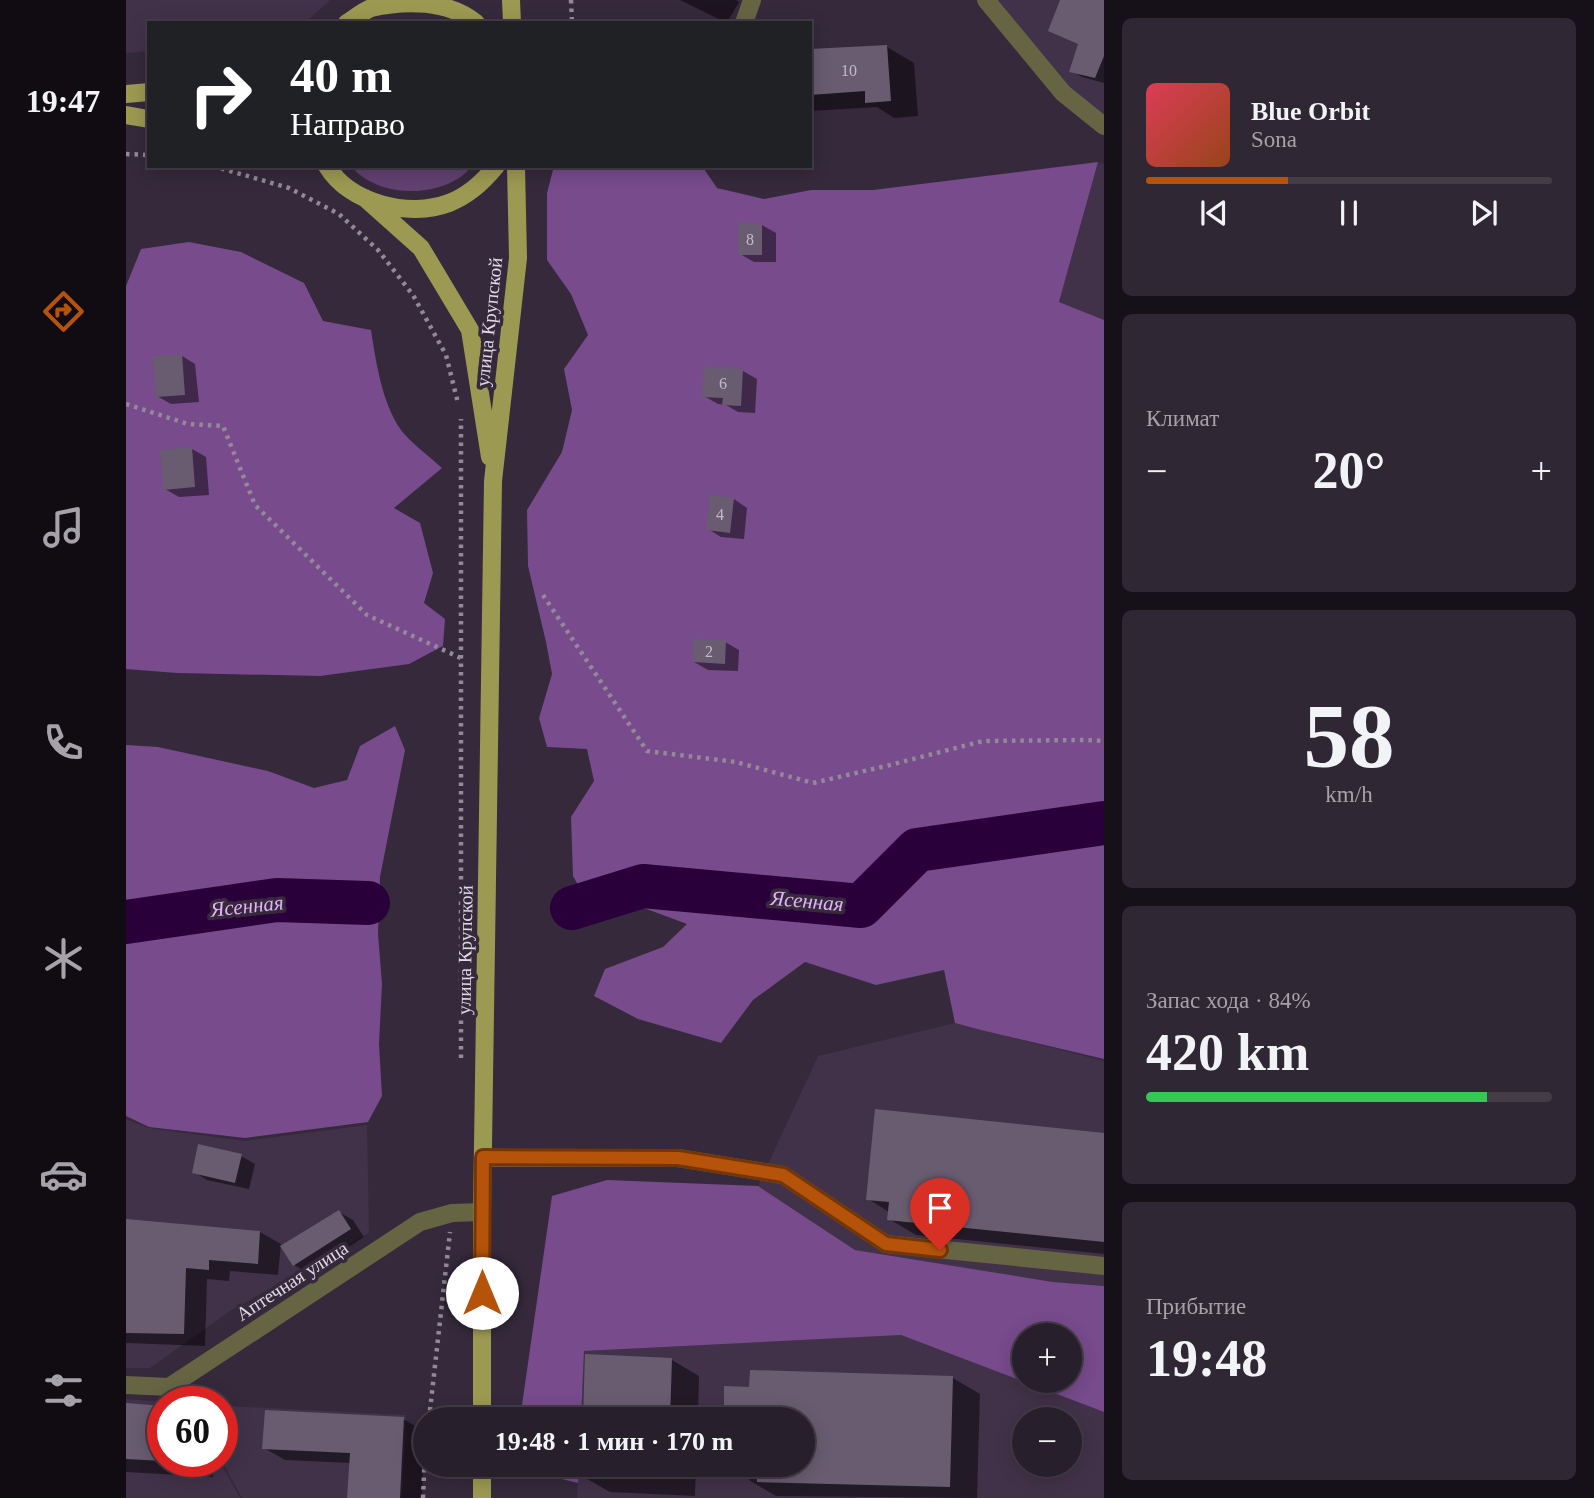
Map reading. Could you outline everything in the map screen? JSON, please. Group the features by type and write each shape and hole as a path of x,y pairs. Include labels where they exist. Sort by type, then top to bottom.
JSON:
{"main road":[{"path":"350,21 374,4 423,0 450,7 473,21"},
{"path":"511,0 512,21"},
{"path":"126,94 147,92"},
{"path":"126,115 147,118"},
{"path":"325,168 346,187 365,198 392,208 421,209 449,203 474,188 494,168"},
{"name":"улица Крупской","path":"482,1407 482,1212 493,481 518,258 516,168"},
{"name":"улица Крупской","path":"365,198 421,248 470,330 493,481"},
{"path":"482,1477 482,1498"}],"street":[{"path":"745,21 752,0"},
{"path":"986,0 1063,93 1104,126"},
{"path":"483,1157 678,1158 783,1175 886,1244 1104,1266"},
{"name":"Аптечная улица","path":"126,1385 169,1387 420,1222 452,1213 482,1212"}],"path":[{"path":"571,0 572,21"},
{"path":"126,154 147,155"},
{"path":"220,168 289,188 339,214 378,250 413,295 446,355 461,414 461,1060"},
{"path":"126,404 188,424 223,426 255,505 368,615 461,658"},
{"path":"543,595 647,751 736,762 813,783 983,741 1104,741"},
{"path":"430,1407 452,1213"},
{"path":"423,1498 424,1477"}],"shaded area":[{"path":"126,0 330,0 307,21 147,21 147,51 126,53"},
{"path":"997,0 1104,0 1104,114 1074,102"},
{"path":"1098,162 1104,164 1104,320 1059,302"},
{"path":"1098,162 1059,302 1104,320 1104,1059 955,1023 944,970 876,985 805,962 753,1000 721,1043 638,1019 594,996 605,969 663,947 687,924 644,908 595,916 573,876 571,817 594,781 587,749 547,747 539,718 552,674 528,566 527,510 562,452 572,410 564,369 588,335 571,294 547,260 547,193 553,168 703,168 717,188 764,199 811,190 873,190"},
{"path":"353,168 470,168 461,177 446,184 418,191 388,188 362,176"},
{"path":"189,242 241,252 304,283 323,321 371,330 381,382 394,419 401,430 442,468 394,508 420,523 433,573 424,603 445,619 443,646 409,664 320,676 177,673 126,669 126,286 141,249"},
{"path":"395,726 405,750 380,877 378,934 382,984 379,1044 382,1096 368,1122 245,1138 149,1127 126,1116 126,745 158,747 268,771 314,788 347,780 360,746"},
{"path":"955,1023 1104,1061 1104,1286 1053,1282 855,1250 758,1186 818,1056"},
{"path":"126,1119 148,1128 245,1141 367,1125 369,1233 230,1311 150,1368 126,1368"},
{"path":"607,1180 758,1186 855,1250 1053,1282 1104,1286 1104,1412 1054,1393 1082,1393 1082,1323 1012,1323 1012,1377 901,1335 584,1351 582,1407 522,1407 552,1196"},
{"path":"901,1335 1012,1377 1012,1393 1054,1393 1104,1412 1104,1498 577,1498 578,1477 815,1477 815,1407 582,1407 584,1351"},
{"path":"126,1399 147,1401 147,1477 228,1477 240,1498 126,1498"},
{"path":"238,1407 406,1415 402,1498 242,1498 230,1477 238,1477"},
{"path":"554,1477 578,1477 578,1483"}],"building":[{"path":"1060,0 1104,0 1104,56 1095,78 1069,72 1078,44 1048,31"},
{"path":"887,45 891,101 865,103 865,91 812,95 812,49"},
{"path":"738,223 762,223 762,255 738,255"},
{"path":"182,354 185,395 156,397 152,356"},
{"path":"704,367 743,369 741,406 722,405 723,398 702,397"},
{"path":"192,447 195,487 163,490 160,450"},
{"path":"710,495 734,498 730,533 706,530"},
{"path":"693,639 726,640 725,664 693,662"},
{"path":"875,1109 1104,1133 1104,1242 887,1220 889,1202 866,1200"},
{"path":"198,1144 242,1154 235,1183 192,1173"},
{"path":"339,1210 351,1229 293,1266 280,1246"},
{"path":"126,1219 260,1231 258,1264 209,1260 209,1270 186,1268 184,1334 126,1333"},
{"path":"585,1354 672,1358 670,1407 583,1407"},
{"path":"750,1370 953,1376 950,1487 757,1482 757,1477 815,1477 815,1407 724,1407 724,1386 749,1387"},
{"path":"126,1403 147,1405 147,1460 126,1459"},
{"path":"265,1410 404,1417 400,1498 347,1498 350,1453 262,1449"}],"waterway":[{"name":"Ясенная","path":"572,908 643,886 861,906 917,850 1104,823"},
{"name":"Ясенная","path":"126,922 277,900 368,903"}],"route":[{"path":"482,1293 483,1157 678,1158 783,1175 886,1244 940,1250"}]}
